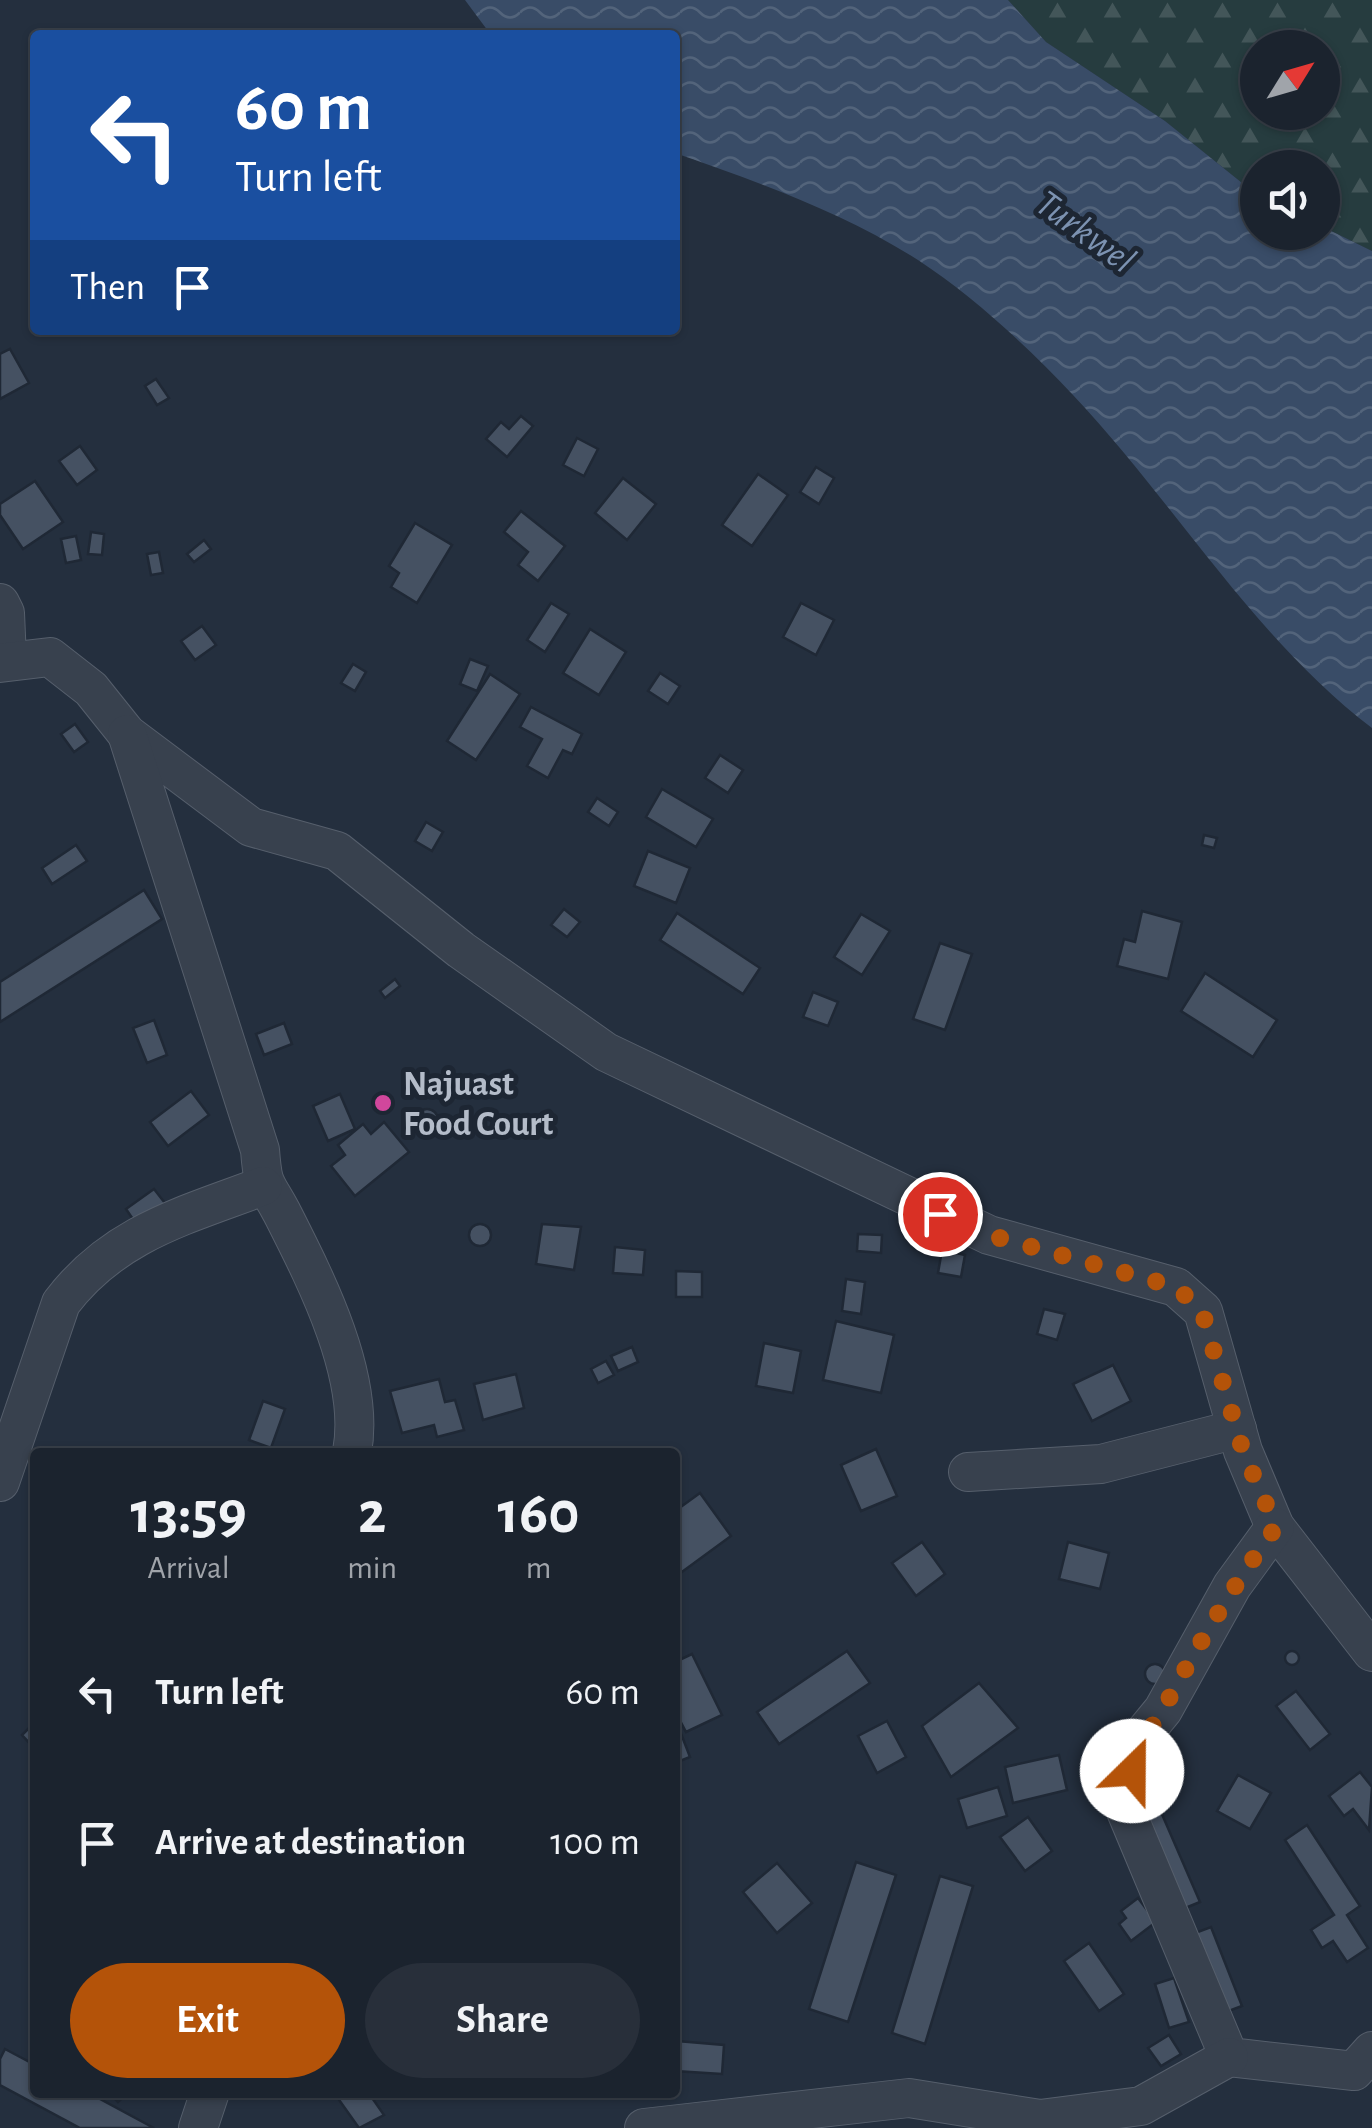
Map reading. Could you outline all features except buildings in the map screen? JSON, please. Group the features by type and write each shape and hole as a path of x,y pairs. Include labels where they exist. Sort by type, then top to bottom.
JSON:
{"street":[{"path":"0,603 5,613 4,661 50,657 91,689 126,734 250,828 338,850 534,1005 670,1086 989,1235 1176,1287 1202,1311 1237,1429 1276,1527 1372,1652"},
{"path":"126,734 260,1150 263,1186 280,1210 344,1351 357,1424 353,1448"},
{"path":"0,1482 61,1303 78,1280 137,1234 263,1186"},
{"path":"968,1472 1100,1464 1237,1429"},
{"path":"1229,2056 1123,1804 1140,1738 1163,1710 1232,1586 1276,1527"},
{"path":"644,2128 909,2098 1040,2119 1141,2106 1229,2056 1354,2071 1372,2051"},
{"path":"198,2128 208,2098"}],"green space":[{"path":"1008,0 1372,0 1372,251 1340,235 1340,150 1240,150 1240,181 1165,121 1046,42"}],"water":[{"name":"Turkwel","path":"465,0 1008,0 1046,42 1165,121 1240,181 1240,250 1340,250 1340,235 1372,251 1372,728 1289,653 1073,395 979,306 918,260 860,227 769,187 680,155 680,30 487,30"}],"place":[{"name":"Najuast Food Court","path":"383,1103"}],"route":[{"path":"940,1214 989,1235 1176,1287 1202,1311 1216,1344 1243,1451 1276,1527 1232,1586 1163,1710 1140,1738 1132,1771"}]}
